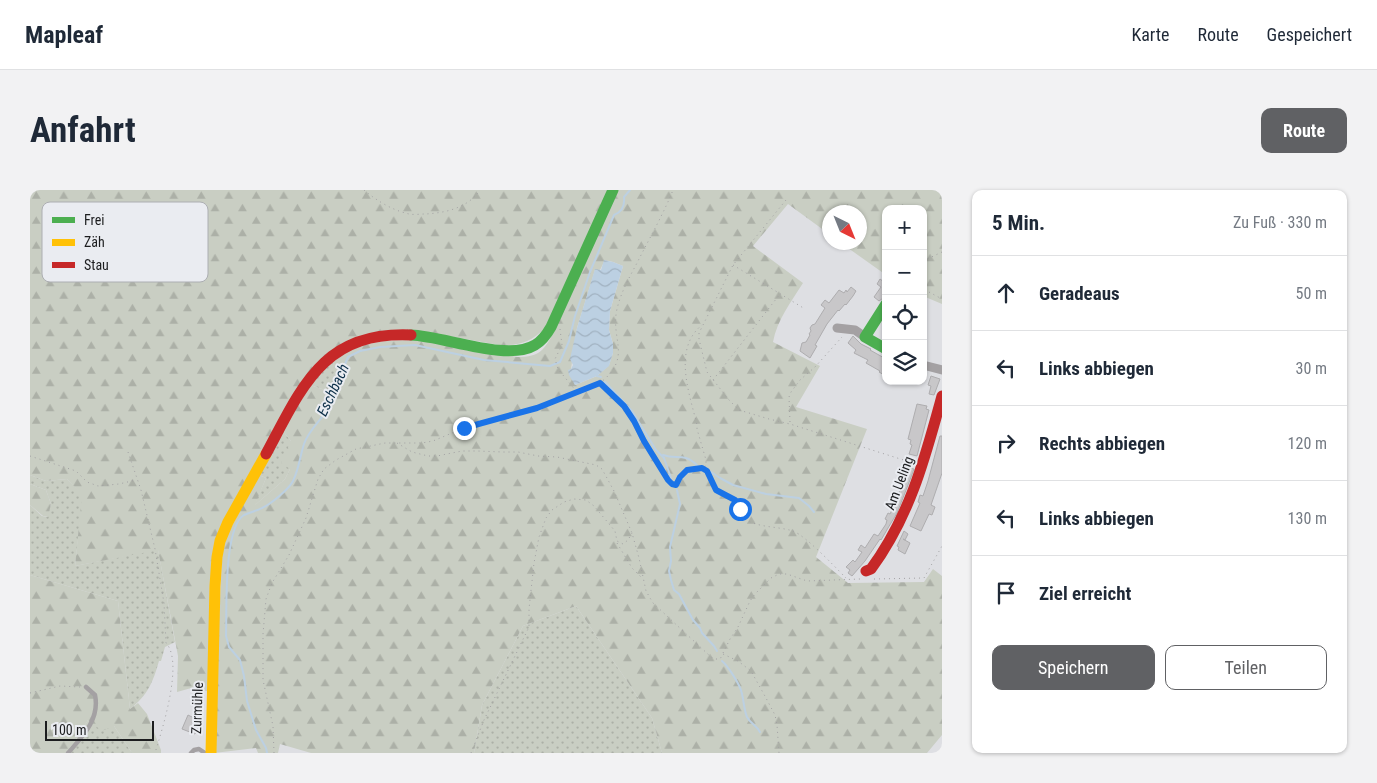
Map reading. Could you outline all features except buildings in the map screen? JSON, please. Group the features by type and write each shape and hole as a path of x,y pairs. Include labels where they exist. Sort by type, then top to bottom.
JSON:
{"main road":[{"name":"Zurmühle","path":"211,753 215,586 220,541 293,405 314,372 328,358 346,347 386,336 424,336 511,351 535,345 542,340 551,327 613,190"},
{"path":"882,310 865,337 882,347"},
{"name":"Am Ueling","path":"866,576 896,531 909,503 923,466 942,396"}],"street":[{"path":"837,328 855,330 865,337"},
{"path":"927,366 942,370"}],"lane":[{"path":"68,753 89,729 97,705 95,695 86,687"},
{"path":"191,753 198,749 205,753"}],"path":[{"path":"364,190 373,198 391,208 410,214 438,213 464,205 477,195 480,190"},
{"path":"274,753 273,726 263,680 263,634 266,599 272,583 306,518 318,479 324,469 356,449 374,444 433,441 464,428 537,408 600,383 612,372 618,358 618,338 615,320 621,295 673,190"},
{"path":"786,200 733,265 703,325 699,339 707,372 740,410 793,424 923,466"},
{"path":"927,259 942,252"},
{"path":"733,265 805,309"},
{"path":"927,289 942,298"},
{"path":"713,381 780,294"},
{"path":"600,383 624,406 668,480 676,485 680,477 687,470 706,466 697,429 698,425 684,372 689,342 694,333 703,325"},
{"path":"560,328 562,345 555,360 558,369 577,391"},
{"path":"790,424 789,397 791,392 800,380 816,367 849,329"},
{"path":"396,443 412,452 428,456 477,451 518,452 557,457 596,465 602,469 614,491 632,533 642,578 646,591 653,603 662,614 715,659 720,659 755,594 771,578 779,574 787,574 807,581 866,576 924,578 942,546"},
{"path":"128,452 155,549 164,603 166,643 171,648 173,659 168,704 155,753"},
{"path":"30,456 76,471 87,482 98,486 119,484 137,479"},
{"path":"702,468 707,471 716,490 735,500 746,520 798,534 847,579"},
{"path":"471,753 484,720 529,627 534,563 539,537 546,518 552,510 564,502 574,499 586,500 594,506 614,531 617,541 632,568 642,578"},
{"path":"617,541 623,544 632,533"},
{"path":"723,654 738,660 751,671 775,715 778,725 779,753"},
{"path":"30,694 60,686 86,687"}],"green space":[{"path":"30,190 608,190 545,328 530,340 513,345 499,345 415,330 332,351 222,528 209,692 203,690 202,685 177,692 178,656 158,550 75,566 82,495 67,479 46,481 30,475"},
{"path":"617,190 942,190 942,304 927,298 927,205 882,205 882,272 851,250 867,250 867,205 822,205 822,229 788,204 753,246 803,283 781,319 773,342 820,366 796,407 867,429 816,557 848,583 924,582 933,569 942,576 942,735 927,753 662,753 652,718 576,606 523,626 482,705 474,753 311,753 280,744 278,753 258,753 256,748 214,753 223,543 259,475 266,478 255,505 285,479 290,469 281,463 291,441 283,431 310,385 328,391 339,370 331,361 352,349 375,343 398,340 446,343 525,357 537,354 548,343","holes":["605,260 623,266 610,311 609,330 613,344 613,353 609,365 597,376 575,385 571,369 577,328 595,270 600,270"]},
{"path":"331,361 340,370 328,391 310,385"},
{"path":"283,431 291,441 290,469 285,479 254,506 266,478 259,475"},
{"path":"30,475 46,481 67,479 83,495 75,566 158,549 175,642 165,647 149,688 130,709 118,601 30,575 30,505 42,516 47,517 51,504 46,490 30,484"},
{"path":"30,484 46,490 51,504 48,517 43,516 30,505"},
{"path":"30,575 118,601 130,709 138,703 147,714 161,753 132,753 114,726 102,731 88,720 74,743 65,753 30,753"},
{"path":"576,606 652,718 662,753 474,753 482,705 523,626"},
{"path":"88,720 114,726 132,753 65,753 74,743"}],"water":[{"path":"604,260 623,266 610,311 609,330 613,344 613,353 609,366 597,376 575,385 568,370 573,365 570,359 577,328 595,269 601,270"}],"waterway":[{"name":"Eschbach","path":"267,753 256,730 247,701 240,660 229,647 226,636 229,553 237,523 244,515 270,503 291,484 297,472 306,440 329,406 348,357 360,351 380,347 415,345 484,360 550,366 560,362 569,341 575,316 590,272 614,215 622,208 624,197 630,190"},
{"path":"597,376 601,377"},
{"path":"605,382 632,411 656,450 664,458 671,478"},
{"path":"663,455 684,457 697,465"},
{"path":"708,470 733,485 766,494 799,498 814,512"},
{"path":"677,490 680,504 670,547 671,561 669,571 671,580 674,590 679,594 693,620 717,651"},
{"path":"722,661 739,686 747,717 760,732"}],"traffic: fast":[{"path":"411,335 425,336 492,350 508,351 523,349 538,343 551,327 613,190"},
{"path":"882,310 865,337 882,347"}],"traffic: slow":[{"path":"211,753 217,557 220,541 228,522 266,454"}],"traffic: jam":[{"path":"266,454 304,386 319,368 336,353 356,342 381,336 411,335"},
{"path":"866,571 871,569 885,549 906,507 915,486 942,396"}],"route":[{"path":"464,428 537,408 600,383 624,406 672,484 676,485 680,477 687,470 702,468 707,471 716,490 735,500 740,509"}]}
